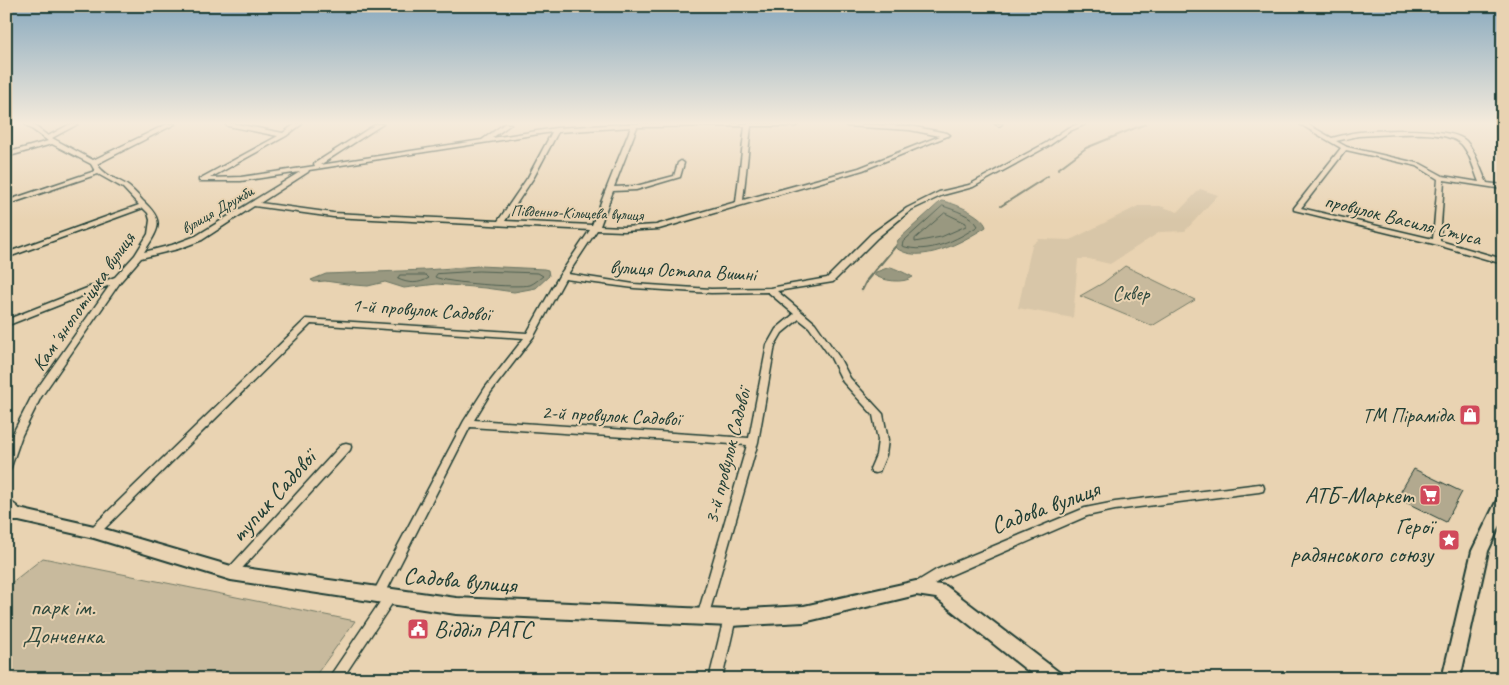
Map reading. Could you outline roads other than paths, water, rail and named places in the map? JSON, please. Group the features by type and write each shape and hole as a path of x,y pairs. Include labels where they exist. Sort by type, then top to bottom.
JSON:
{"main road":[{"path":"1451,679 1480,551 1503,502"},
{"name":"Садова вулиця","path":"10,511 94,532 232,572 456,606 730,618 804,614 923,589"},
{"path":"923,589 940,591 1053,679"}],"street":[{"path":"81,156 93,162 106,156"},
{"path":"245,156 201,180 241,179 385,156"},
{"name":"вулиця Дружби","path":"138,256 193,241 329,156"},
{"path":"500,223 531,177 542,156"},
{"path":"334,679 383,596 467,423 488,390 530,336 563,276 595,228 612,189 623,156"},
{"path":"739,204 744,156"},
{"name":"Південно-Кільцева вулиця","path":"252,204 333,215 595,228 656,227 861,169 894,156"},
{"name":"вулиця Остапа Вишні","path":"563,276 602,283 711,291 770,290 830,280 874,236 909,209 941,193 971,186 1026,156"},
{"name":"провулок Василя Стуса","path":"1339,156 1296,209 1436,242 1503,262"},
{"path":"1378,156 1419,166 1441,178 1503,187"},
{"path":"1472,156 1475,169 1484,184"},
{"name":"Камʼянопотіцька вулиця","path":"6,467 17,435 33,403 118,278 138,256 152,234 154,220 145,205 125,187 99,172 93,162"},
{"path":"612,189 636,188 677,177 681,163"},
{"path":"6,203 99,172"},
{"path":"1436,242 1441,178"},
{"path":"6,256 145,205"},
{"path":"6,323 118,278"},
{"path":"770,290 812,325 825,343 846,380 878,414 883,440 881,455 875,468"},
{"name":"3-й провулок Садової","path":"704,617 753,442 771,345 774,336 781,327 799,315"},
{"name":"1-й провулок Садової","path":"94,532 308,321 530,336"},
{"name":"2-й провулок Садової","path":"467,423 753,442"},
{"name":"тупик Садової","path":"232,572 346,447"},
{"name":"Садова вулиця","path":"923,589 940,574 1085,512 1116,506 1259,488"},
{"path":"715,679 730,618"}],"water":[{"path":"941,201 953,204 974,214 984,222 986,227 954,245 929,253 916,254 905,252 895,247 898,240"},
{"path":"479,266 544,269 548,270 549,276 536,288 514,292 437,284 404,288 385,282 368,286 325,281 314,282 311,280 326,274"},
{"path":"890,267 913,277 893,281 874,275 876,272"}],"waterway":[{"path":"1058,169 1075,156"},
{"path":"1001,206 1048,176"},
{"path":"880,265 895,247"},
{"path":"867,280 881,263"},
{"path":"862,290 866,282"}],"place":[{"name":"ТМ Піраміда","path":"1470,415"},
{"name":"АТБ-Маркет","path":"1430,495"},
{"name":"Герої радянського союзу","path":"1449,540"},
{"name":"Відділ РАГС","path":"418,629"}],"park label":[{"name":"Сквер","path":"1131,293"},
{"name":"парк ім. Донченка","path":"63,621"}]}
